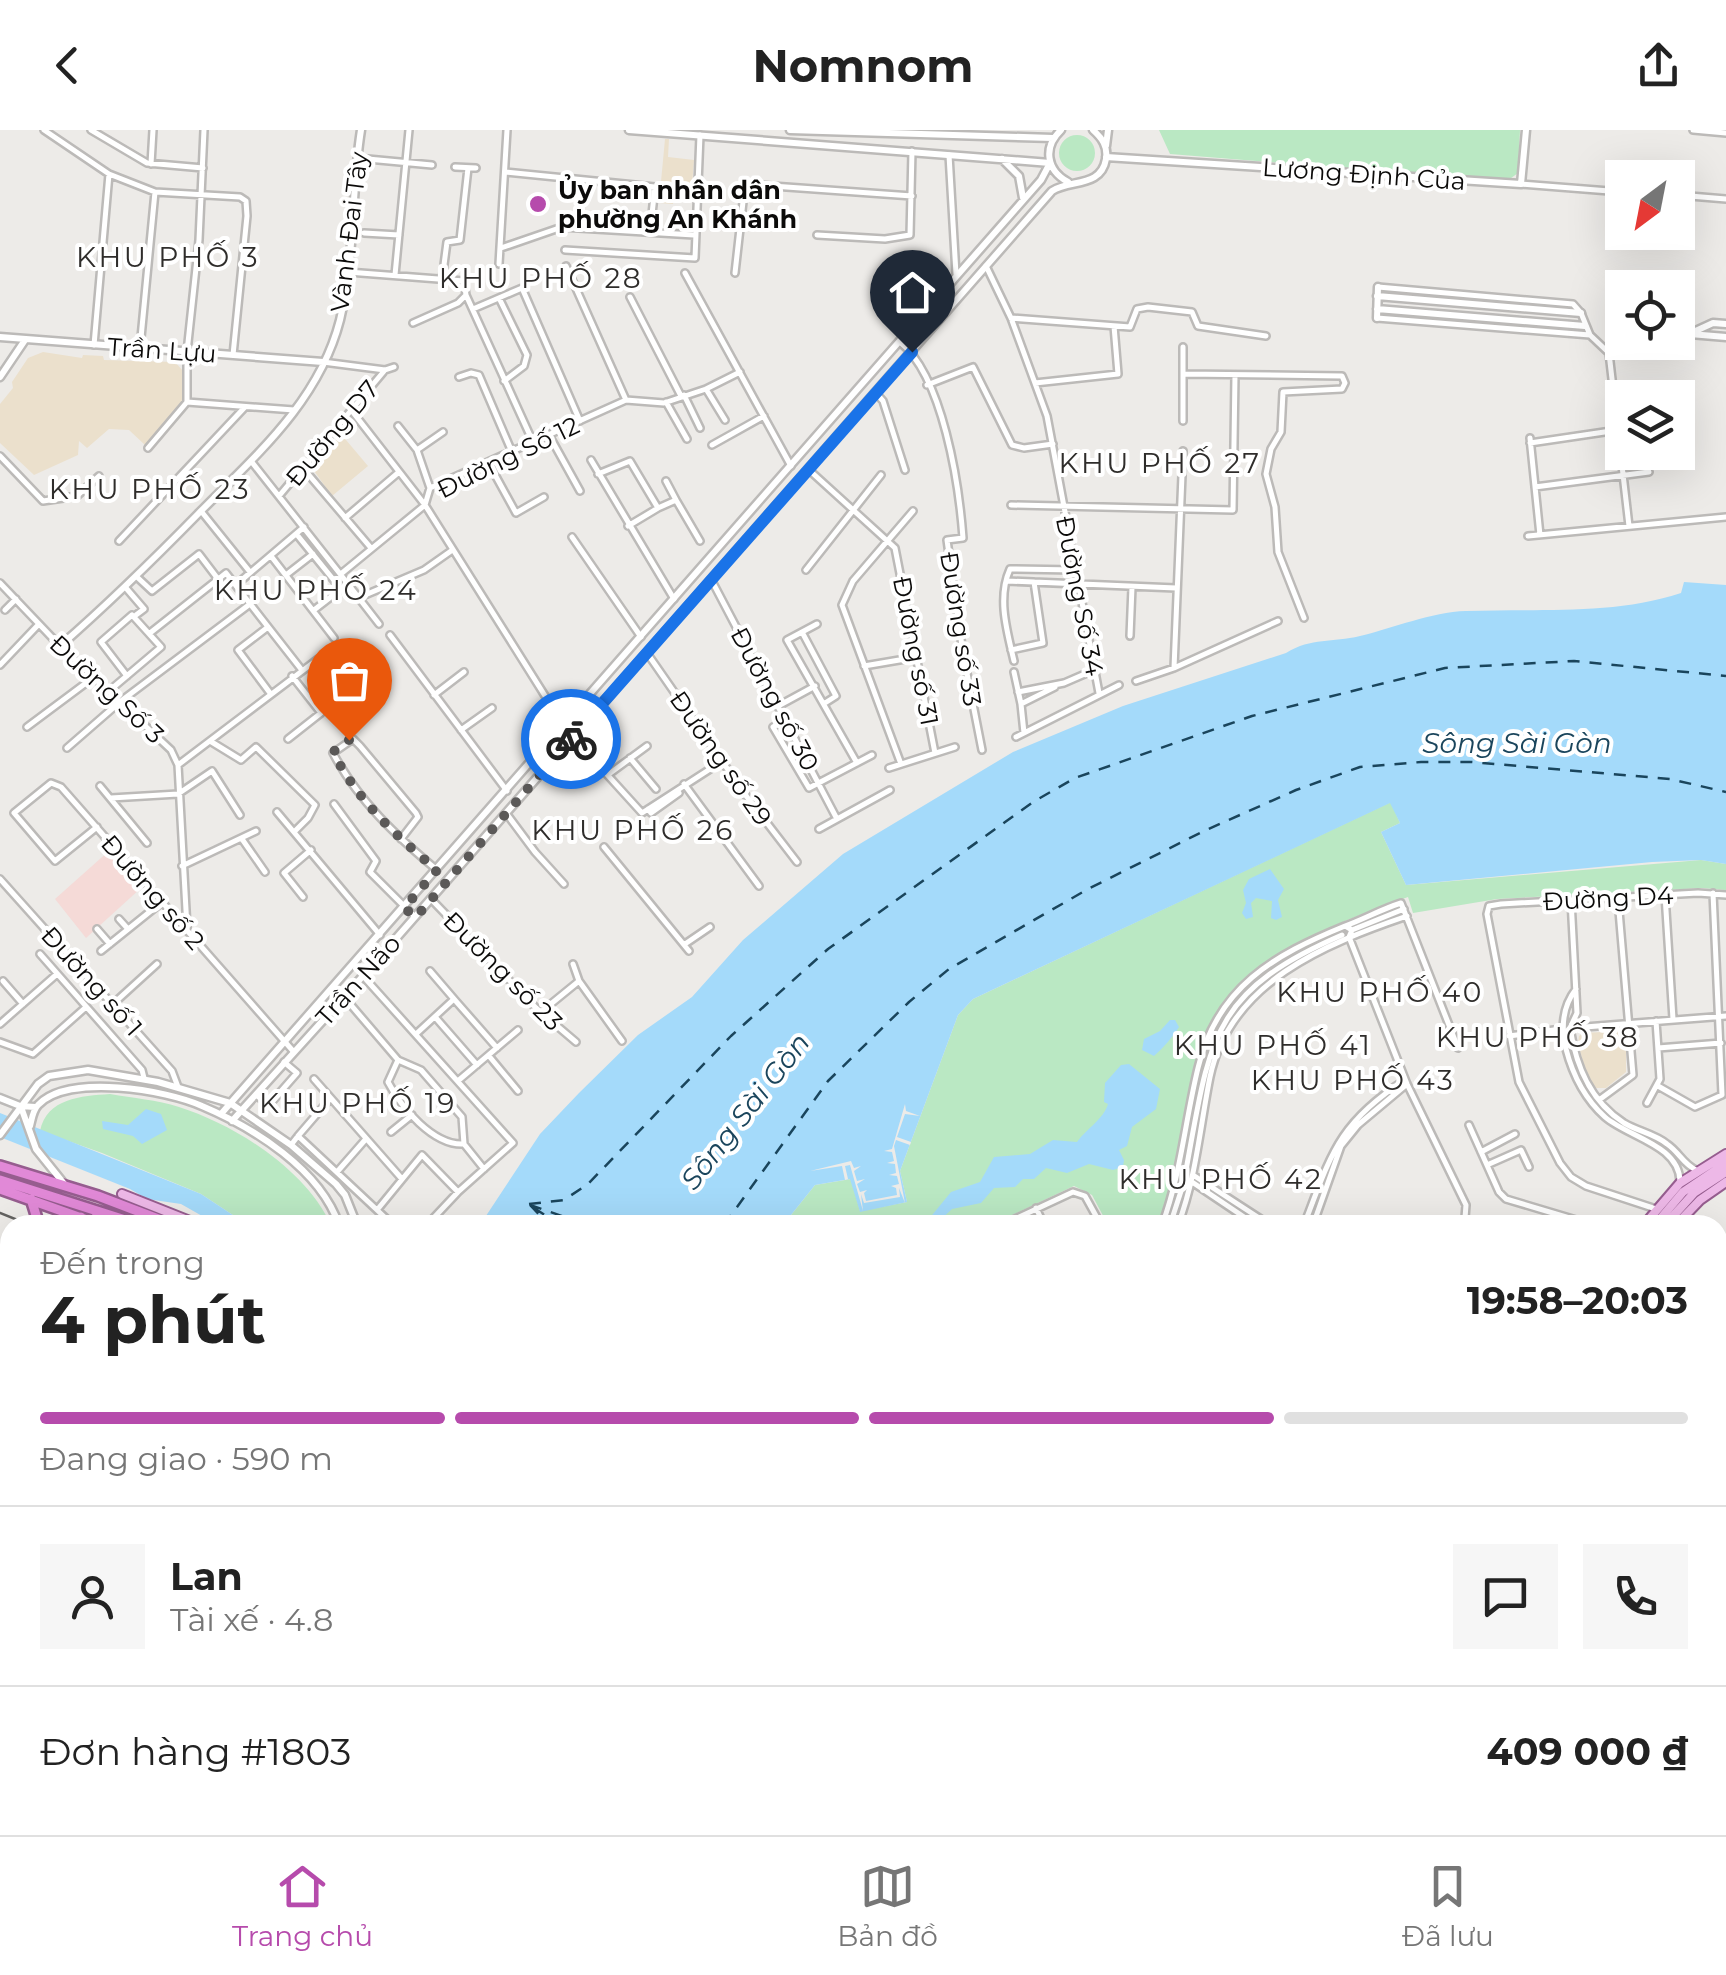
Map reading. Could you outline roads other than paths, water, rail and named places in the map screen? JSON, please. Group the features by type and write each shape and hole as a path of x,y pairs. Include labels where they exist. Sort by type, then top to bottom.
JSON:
{"highway":[{"path":"0,1166 120,1199 153,1215"},
{"path":"0,1180 110,1215"},
{"path":"26,1187 35,1215"},
{"path":"26,1187 36,1196 82,1215"},
{"path":"0,1189 81,1215"}],"main road":[{"name":"Vành Đai Tây","path":"60,646 126,588 296,410 323,362 340,319 361,130"},
{"path":"630,130 700,132 1050,163"},
{"path":"790,130 1053,138"},
{"path":"1061,130 1048,152 1050,163 1057,175 1074,183"},
{"path":"1093,130 1106,147"},
{"path":"1106,157 1108,130"},
{"path":"1521,184 1526,130"},
{"path":"922,136 926,152"},
{"name":"Lương Định Của","path":"1106,157 1521,184"},
{"name":"Trần Não","path":"232,1120 416,917 1052,191 1096,176 1106,157"},
{"path":"1002,159 1018,173 1024,199"},
{"name":"Trần Não","path":"221,1114 900,342 1044,176 1050,163"},
{"path":"1378,318 1378,292 1581,313"},
{"path":"1377,308 1585,326"},
{"path":"1695,331 1713,323 1726,324"},
{"path":"1695,334 1726,337"},
{"name":"Trần Lựu","path":"0,338 323,362"},
{"path":"0,376 26,339"},
{"path":"772,488 784,498"},
{"path":"651,625 662,636"},
{"path":"524,771 535,780"},
{"path":"0,1135 38,1084 50,1076 88,1070 144,1078 230,1103 333,1175 353,1215"},
{"path":"0,1098 35,1107 61,1092 95,1085 182,1098 232,1120 284,1154 321,1192 334,1215"},
{"path":"20,1106 32,1140 65,1185"},
{"path":"30,1126 35,1107"},
{"path":"1652,1215 1680,1182 1726,1154"},
{"path":"1663,1215 1683,1192 1726,1163"},
{"path":"1675,1215 1694,1193 1726,1172"},
{"path":"1686,1215 1726,1182"},
{"path":"120,1199 169,1215"}],"street":[{"path":"44,130 109,174 154,192 240,197 246,201 233,355"},
{"path":"91,130 152,164 203,168"},
{"path":"152,164 153,130"},
{"path":"148,448 187,402 187,352 204,130"},
{"path":"396,275 409,130"},
{"path":"500,264 507,130"},
{"path":"1030,130 1040,140"},
{"path":"1693,130 1726,132"},
{"path":"564,250 695,258 700,132"},
{"path":"817,235 910,235 912,151"},
{"path":"949,155 956,277"},
{"path":"356,158 432,166"},
{"path":"455,167 476,168"},
{"path":"442,280 447,242 460,240 468,168"},
{"path":"506,172 655,186 650,232"},
{"path":"94,344 109,174"},
{"path":"735,273 745,184 912,196"},
{"name":"Lương Định Của","path":"1521,184 1605,191"},
{"path":"140,348 154,192"},
{"path":"1695,196 1726,199"},
{"path":"501,248 562,227 694,234"},
{"path":"364,233 399,235"},
{"path":"566,266 626,400"},
{"name":"Đường Số 34","path":"986,266 1011,318 1054,444 1098,693"},
{"path":"347,272 464,282 466,295 533,442"},
{"path":"685,273 791,466"},
{"path":"473,309 523,289 580,422"},
{"path":"413,324 458,304 466,295"},
{"path":"630,297 700,428"},
{"path":"498,298 527,355 524,366 504,381"},
{"path":"1532,331 1523,304 1573,304 1590,336 1605,349"},
{"path":"1011,318 1130,327 1137,308 1148,307 1192,312 1198,326 1266,336"},
{"path":"1378,318 1590,336"},
{"path":"1035,384 1118,374 1114,326"},
{"path":"900,342 912,352"},
{"path":"1184,347 1184,420"},
{"name":"Đường số 33","path":"912,352 944,424 960,492 964,538 947,540 982,750"},
{"path":"323,362 385,370 394,367"},
{"path":"928,385 973,368 1012,445 1024,448 1054,444"},
{"name":"Đường D7","path":"279,496 385,370"},
{"name":"Đường Số 12","path":"564,726 424,505 430,488 626,400 656,405 706,389 740,372"},
{"path":"1183,374 1342,376 1345,383 1342,389 1283,392"},
{"path":"459,377 479,375 512,452"},
{"path":"1011,505 1233,510 1235,375"},
{"path":"1282,375 1281,432 1270,449 1266,474 1275,507 1278,552 1304,618"},
{"path":"706,389 725,420"},
{"path":"876,393 904,470"},
{"path":"187,402 296,410"},
{"path":"666,402 687,439"},
{"path":"120,540 246,406"},
{"path":"342,572 424,505 352,411"},
{"path":"712,445 764,416"},
{"path":"398,426 418,450 430,488"},
{"path":"418,450 443,432"},
{"path":"1540,535 1530,441 1605,432"},
{"path":"549,435 580,491"},
{"path":"1174,668 1183,451"},
{"path":"0,456 43,501 77,496 99,476"},
{"path":"591,460 674,599"},
{"path":"251,461 342,572 378,624"},
{"path":"488,462 516,513 544,498"},
{"path":"598,474 630,462 658,508"},
{"path":"302,468 372,548"},
{"name":"Đường số 31","path":"808,469 896,548 935,753"},
{"path":"1623,470 1629,526"},
{"path":"345,518 399,472"},
{"path":"1535,487 1649,472"},
{"path":"806,570 881,475"},
{"path":"666,481 700,541"},
{"path":"628,526 676,500"},
{"path":"201,511 250,572"},
{"path":"901,764 844,612 842,597 913,511"},
{"path":"1528,536 1726,517"},
{"path":"236,584 304,528"},
{"path":"298,536 341,589"},
{"path":"572,538 640,637"},
{"path":"358,598 424,570 451,551"},
{"path":"137,576 152,591 199,554 218,579"},
{"path":"286,574 313,554"},
{"path":"271,556 334,638"},
{"path":"1014,661 1005,624 1010,569 1019,566 1075,570"},
{"path":"150,633 226,573 301,669"},
{"name":"Đường số 30","path":"712,580 837,819"},
{"path":"1007,580 1176,588"},
{"path":"1011,650 1043,643 1034,582"},
{"name":"Đường Số 3","path":"0,583 60,646 171,750 178,765 187,931"},
{"path":"314,610 348,584"},
{"path":"1130,636 1132,587"},
{"path":"126,588 144,609 101,642 127,676"},
{"path":"6,610 16,599"},
{"path":"66,748 121,701 250,604"},
{"path":"109,691 161,647 136,616"},
{"path":"1136,681 1278,621"},
{"path":"0,664 40,624"},
{"path":"817,624 788,640 857,763"},
{"path":"268,626 238,650 270,693"},
{"path":"802,632 836,696 825,703"},
{"path":"390,636 507,791"},
{"name":"Đường số 29","path":"647,652 797,862"},
{"path":"864,666 917,658"},
{"path":"178,765 318,659"},
{"path":"1020,704 1094,670"},
{"path":"434,695 464,672"},
{"path":"1014,672 1024,733"},
{"path":"288,739 323,716 292,676"},
{"path":"27,726 94,677"},
{"path":"1018,692 1064,683"},
{"path":"780,705 815,686"},
{"path":"1016,737 1098,693 1119,686"},
{"path":"461,730 492,708"},
{"path":"787,719 773,726 808,788 872,755"},
{"path":"573,736 645,811 652,813 679,794"},
{"path":"401,839 418,817 353,739 333,752 354,787 401,839 437,870"},
{"path":"209,741 241,760 256,747 315,805 295,831"},
{"path":"608,774 646,746"},
{"path":"890,768 955,747"},
{"path":"630,758 656,789"},
{"path":"645,811 722,762"},
{"path":"111,798 178,794 212,771 240,814"},
{"name":"Đường số 2","path":"96,827 54,862 14,814 51,783 56,784 96,827 293,1051"},
{"path":"684,784 758,886"},
{"path":"100,786 147,843"},
{"path":"818,828 890,790"},
{"path":"334,804 376,861 370,872 416,917"},
{"path":"278,812 380,936"},
{"path":"506,813 564,884"},
{"path":"182,866 256,830"},
{"path":"242,839 265,872"},
{"path":"604,847 690,952"},
{"path":"303,897 284,873 311,850"},
{"name":"Đường số 1","path":"0,879 172,1070 178,1087"},
{"path":"1658,1086 1695,1107 1719,1098 1723,1084 1723,1016 1713,893"},
{"path":"1665,895 1672,1019"},
{"name":"Đường D4","path":"1509,1036 1486,920 1489,906 1726,895"},
{"path":"1596,1102 1633,1075 1618,898"},
{"name":"Đường số 23","path":"431,899 538,1010 576,1042"},
{"path":"1571,900 1577,1018 1570,1028 1578,1065 1596,1102"},
{"path":"101,951 162,902"},
{"path":"1168,1215 1203,1051 1230,1000 1274,959 1404,909"},
{"path":"1180,1215 1210,1074 1224,1036 1238,1015 1278,975 1347,932 1404,909"},
{"path":"1404,909 1458,1048"},
{"path":"119,919 128,930"},
{"path":"685,944 710,927"},
{"path":"98,929 110,944"},
{"path":"1347,932 1406,1082 1466,1205 1465,1215"},
{"path":"40,954 142,1070 144,1078"},
{"path":"113,1004 156,964"},
{"path":"573,964 579,981 622,1042"},
{"path":"430,972 497,1048"},
{"path":"0,1024 57,974"},
{"path":"363,976 514,1142 436,1215"},
{"path":"530,1014 579,981"},
{"path":"3,982 24,1004"},
{"path":"1576,989 1566,1008 1562,1029 1571,1068 1596,1102 1670,1158 1680,1170 1680,1182"},
{"path":"344,997 398,1060 422,1070 462,1117 464,1144 484,1169"},
{"path":"415,1035 454,999"},
{"path":"0,1042 33,1054 86,1007"},
{"path":"1656,1209 1586,1186 1565,1170 1519,1082 1509,1036 1723,1016"},
{"path":"435,1018 476,1065"},
{"path":"1647,1103 1658,1086 1656,1021"},
{"path":"459,1080 518,1030"},
{"path":"1658,1048 1721,1042"},
{"path":"488,1056 518,1091"},
{"path":"398,1060 388,1082 412,1114 444,1140 464,1144"},
{"path":"256,1094 269,1105 288,1084 297,1072 284,1062"},
{"path":"314,1079 402,1179"},
{"path":"1308,1215 1339,1139 1384,1094 1406,1082"},
{"path":"1317,1215 1341,1146 1358,1125 1406,1082"},
{"path":"290,1144 330,1100"},
{"path":"390,1132 412,1114"},
{"path":"1469,1125 1506,1199 1560,1215"},
{"path":"1480,1152 1516,1134"},
{"path":"298,1136 333,1175 382,1215"},
{"path":"1641,1136 1666,1142 1684,1164 1696,1170"},
{"path":"321,1192 365,1140"},
{"path":"1486,1165 1524,1148 1529,1167"},
{"path":"377,1210 422,1155 458,1192"},
{"path":"1178,1176 1189,1178 1253,1215"},
{"path":"1178,1176 1189,1178 1242,1215"},
{"path":"1171,1215 1189,1178"},
{"path":"1022,1215 1066,1193 1078,1192 1085,1196 1095,1215"},
{"path":"1036,1208 1039,1215"}],"water":[{"name":"Sông Sài Gòn","path":"1684,582 1726,585 1726,864 1701,860 1652,862 1406,885 1381,832 1400,823 1390,803 973,999 958,1015 900,1171 907,1202 860,1212 850,1179 815,1185 791,1215 487,1215 540,1134 638,1035 692,997 743,940 843,854 1013,752 1123,706 1313,642 1360,636 1453,612 1628,605 1681,593"},
{"path":"1270,869 1284,889 1278,900 1282,917 1271,918 1272,901 1256,898 1251,903 1253,917 1246,919 1242,913 1246,903 1243,890 1249,879"},
{"path":"1175,1020 1179,1027 1164,1046 1154,1056 1142,1050 1144,1039"},
{"path":"1129,1064 1160,1089 1156,1109 1132,1127 1127,1146 1119,1150 1123,1167 1113,1170 1089,1164 1067,1173 1046,1168 1034,1179 1023,1179 1015,1187 994,1188 981,1203 952,1209 946,1215 932,1215 951,1192 980,1182 994,1157 1030,1154 1053,1140 1077,1142 1106,1110 1105,1083 1121,1065"},
{"path":"146,1109 161,1114 167,1130 142,1144 133,1136 103,1129 102,1121 128,1125"},
{"path":"0,1113 201,1194 233,1215 200,1215 181,1204 147,1199 0,1137"}],"railway":[{"path":"0,1213 5,1215"}],"place":[{"name":"Ủy ban nhân dân phường An Khánh","path":"538,204"}],"district":[{"name":"KHU PHỐ 3","path":"168,257"},
{"name":"KHU PHỐ 28","path":"541,278"},
{"name":"KHU PHỐ 27","path":"1160,463"},
{"name":"KHU PHỐ 23","path":"150,489"},
{"name":"KHU PHỐ 24","path":"316,590"},
{"name":"KHU PHỐ 26","path":"633,830"},
{"name":"KHU PHỐ 40","path":"1380,992"},
{"name":"KHU PHỐ 38","path":"1538,1037"},
{"name":"KHU PHỐ 41","path":"1273,1045"},
{"name":"KHU PHỐ 43","path":"1353,1080"},
{"name":"KHU PHỐ 19","path":"358,1103"},
{"name":"KHU PHỐ 42","path":"1221,1179"}]}
